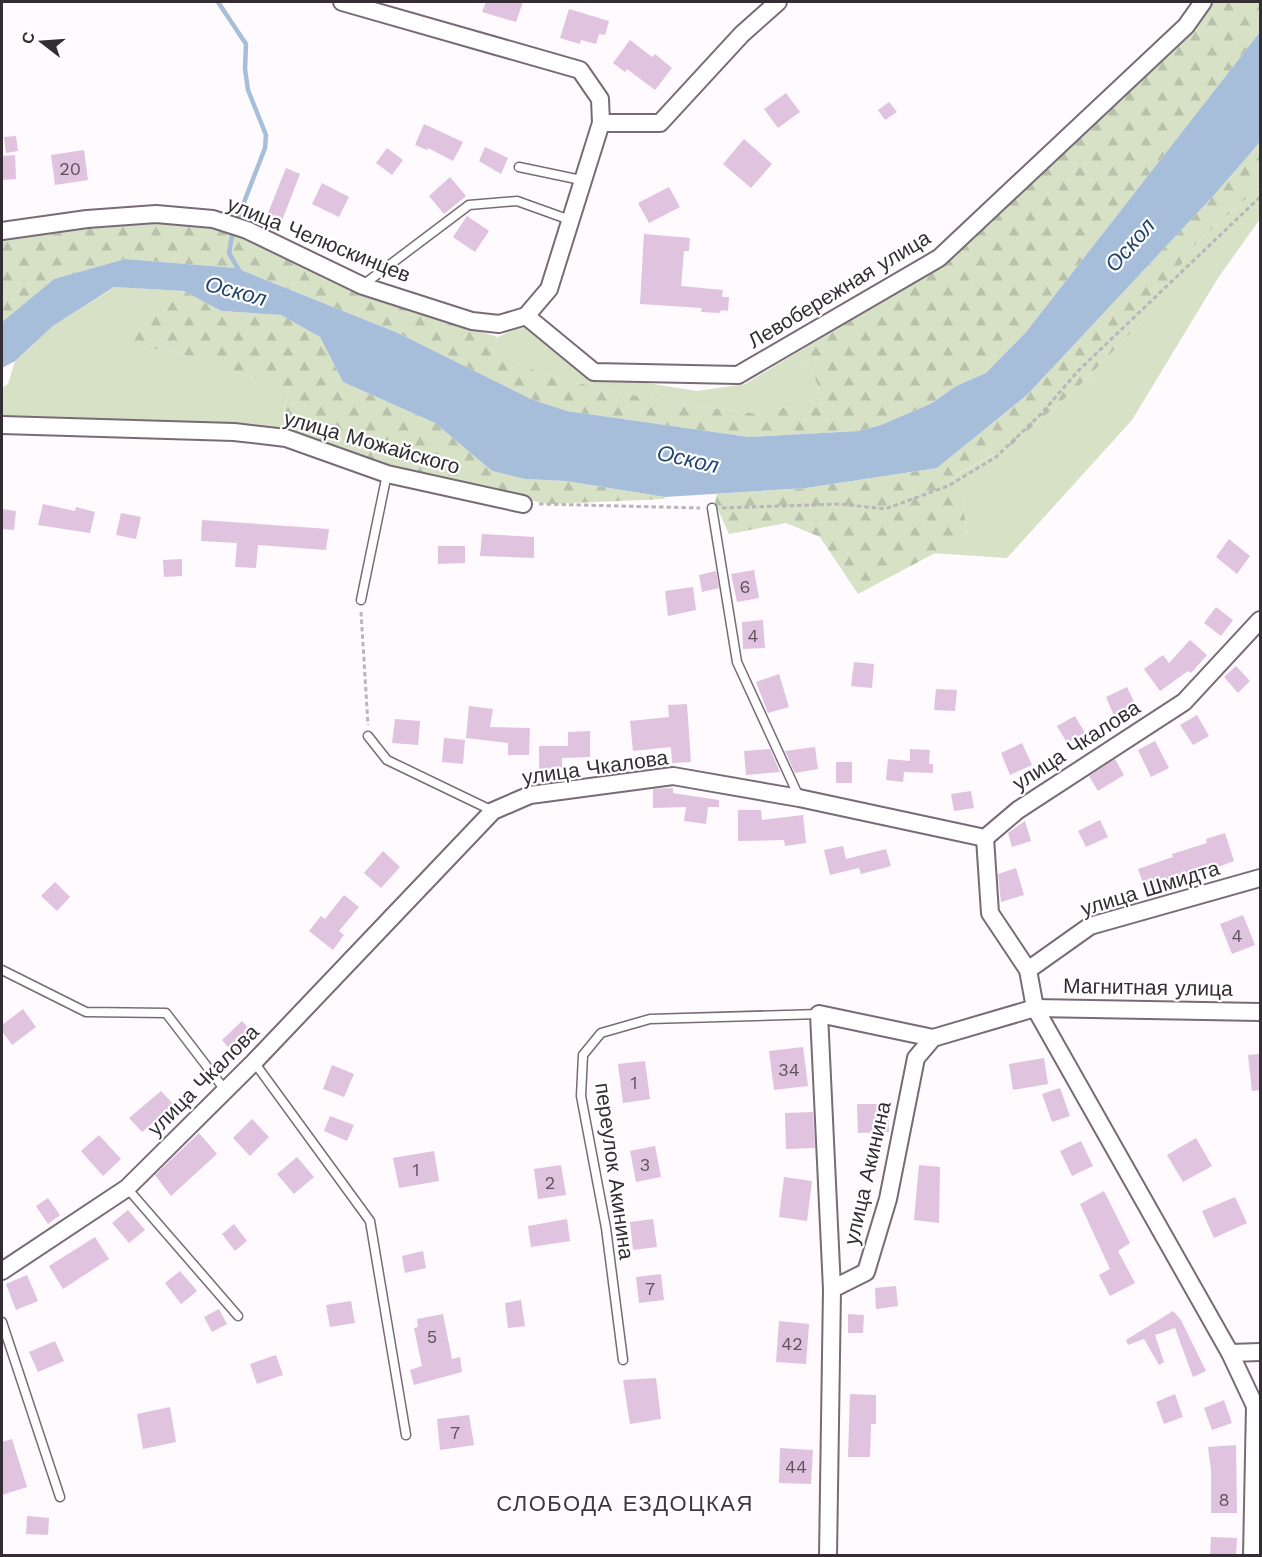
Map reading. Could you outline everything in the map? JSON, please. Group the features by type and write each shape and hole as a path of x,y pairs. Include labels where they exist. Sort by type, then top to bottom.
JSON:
{"street":[{"path":"342,2 580,70 600,99 601,123 581,180 549,289 526,316"},
{"path":"601,123 660,123 742,34 778,2"},
{"name":"Левобережная улица","path":"526,316 594,372 738,375 939,258 1186,26 1203,2"},
{"name":"улица Челюскинцев","path":"2,231 87,219 156,214 213,219 240,228 363,286 472,321 500,324 526,316"},
{"name":"улица Можайского","path":"2,424 234,432 286,438 387,474 523,504"},
{"name":"улица Чкалова","path":"2,1271 127,1188 254,1062 493,811 530,795 673,776 799,798 985,838 1018,810 1184,702 1260,620"},
{"path":"985,838 990,914 1029,970 1035,1008 1230,1353 1255,1406 1252,1556"},
{"name":"улица Шмидта","path":"1029,970 1090,926 1260,878"},
{"path":"828,1556 832,1289 819,1014 933,1038 1035,1008"},
{"name":"Магнитная улица","path":"1035,1008 1260,1012"},
{"name":"улица Акинина","path":"832,1289 866,1272 888,1199 916,1058 933,1038"},
{"path":"1230,1353 1260,1352"}],"lane":[{"path":"519,167 581,180"},
{"path":"363,286 469,205 517,201 570,220"},
{"path":"360,600 387,474"},
{"path":"712,508 737,662 799,798"},
{"path":"368,736 387,760 493,811"},
{"path":"2,970 86,1012 166,1013 225,1090"},
{"name":"переулок Акинина","path":"623,1360 606,1228 581,1096 584,1055 601,1033 650,1019 819,1014"},
{"path":"254,1062 370,1221 406,1435"},
{"path":"127,1188 238,1316"},
{"path":"2,1322 60,1497"}],"path":[{"path":"523,504 712,508 840,504 885,509 948,486 996,457 1040,415 1079,370 1260,197"},
{"path":"360,600 368,736"}],"green space":[{"path":"1211,2 1260,2 1260,32 1026,332 986,373 956,386 932,403 881,425 858,431 749,437 567,411 531,399 398,333 236,268 125,259 54,279 2,322 2,239 91,225 159,222 216,226 364,296 498,337 493,351 541,373 606,390 687,405 758,414 823,398 803,349 942,266"},
{"path":"1260,142 1260,186 1193,246 1152,311 1080,385 1012,445 955,475 962,494 967,536 858,594 820,537 786,523 729,534 715,503 717,494 806,488 937,468 1027,395 1215,194"},
{"path":"1260,186 1260,219 1218,278 1132,420 1007,558 931,553 967,535 962,494 954,476 1012,445 1080,385 1152,311 1193,246"},
{"path":"115,287 184,291 120,346 173,351 289,389 281,430 2,417 2,388 8,384 15,361 53,326"},
{"path":"184,291 221,311 281,315 320,337 343,382 435,423 492,471 525,479 566,481 665,497 664,499 548,504 394,470 281,430 289,389 173,351 119,346"},
{"path":"529,323 590,374 697,391 745,384 803,349 823,398 758,414 687,405 606,390 541,373 493,351 498,337"}],"water":[{"name":"Оскол","path":"1260,32 1260,142 1215,194 1027,395 937,468 806,488 665,497 566,481 525,479 492,471 435,423 343,382 320,337 281,315 221,311 184,291 114,287 53,326 15,361 2,368 2,322 54,279 125,259 236,268 398,333 531,399 567,411 749,437 858,431 881,425 932,403 956,386 986,373 1026,332"}],"building":[{"path":"486,2 523,2 516,22 482,12"},
{"path":"569,9 609,21 605,35 599,34 596,44 581,40 580,44 560,38"},
{"path":"630,40 652,57 655,54 672,68 655,90 627,69 625,72 613,63"},
{"path":"786,93 800,112 778,128 764,109"},
{"path":"889,102 897,112 885,120 878,110"},
{"path":"424,124 463,142 453,161 428,148 427,150 415,145"},
{"path":"16,136 18,151 6,153 4,137"},
{"path":"744,139 772,164 751,188 723,164"},
{"path":"485,147 508,158 501,174 479,161"},
{"path":"387,148 403,160 392,175 376,163"},
{"path":"84,150 88,180 55,185 51,155"},
{"path":"15,155 16,179 2,180 2,156"},
{"path":"286,168 300,174 281,223 266,218"},
{"path":"450,177 466,196 444,214 429,196"},
{"path":"322,183 349,197 339,217 312,204"},
{"path":"669,187 680,207 649,223 638,203"},
{"path":"467,216 489,231 475,252 453,237"},
{"path":"644,234 690,238 689,251 684,251 681,286 723,290 722,297 729,297 728,311 701,312 702,308 640,304"},
{"path":"43,504 75,511 76,507 95,512 90,533 38,525"},
{"path":"2,509 16,511 14,530 2,529"},
{"path":"121,513 141,517 136,539 116,535"},
{"path":"202,520 329,529 326,550 258,545 256,568 235,567 237,543 201,541"},
{"path":"482,534 534,537 534,558 480,556"},
{"path":"1229,539 1250,556 1237,574 1216,557"},
{"path":"438,546 465,546 465,563 438,564"},
{"path":"182,559 182,576 164,577 163,560"},
{"path":"754,570 759,598 737,602 731,574"},
{"path":"716,571 719,588 702,592 699,575"},
{"path":"693,587 696,610 668,616 665,591"},
{"path":"1216,607 1233,620 1221,636 1204,623"},
{"path":"763,620 765,648 743,649 742,622"},
{"path":"1190,640 1207,655 1191,673 1188,671 1160,691 1144,669 1163,655 1169,663"},
{"path":"854,662 874,664 872,688 851,686"},
{"path":"1236,666 1250,681 1238,693 1224,677"},
{"path":"779,674 789,707 768,713 756,682"},
{"path":"1127,687 1137,708 1115,718 1106,697"},
{"path":"936,689 957,690 955,711 934,710"},
{"path":"687,704 691,762 672,763 671,747 633,751 630,721 669,717 668,705"},
{"path":"469,706 493,709 490,727 530,728 529,755 508,755 508,743 466,738"},
{"path":"1197,715 1209,736 1193,745 1180,725"},
{"path":"1075,716 1085,733 1067,743 1057,726"},
{"path":"395,719 420,721 418,745 392,743"},
{"path":"590,731 590,757 562,758 562,769 539,769 539,746 568,746 568,732"},
{"path":"444,738 465,740 463,764 442,762"},
{"path":"1155,741 1169,768 1151,777 1138,750"},
{"path":"1022,743 1032,765 1010,775 1001,753"},
{"path":"815,747 818,769 795,773 785,751"},
{"path":"770,749 780,772 746,775 744,751"},
{"path":"910,749 930,750 929,764 933,764 933,773 904,772 903,782 886,780 888,759 910,761"},
{"path":"1115,759 1124,775 1098,791 1089,776"},
{"path":"836,762 852,762 852,783 836,783"},
{"path":"673,788 673,793 719,800 719,807 708,807 706,824 684,821 686,807 653,808 653,789"},
{"path":"971,791 974,808 954,811 951,794"},
{"path":"738,810 761,810 762,820 803,815 806,843 785,846 784,840 738,841"},
{"path":"1100,820 1108,837 1086,847 1078,831"},
{"path":"1025,821 1031,841 1012,847 1008,833"},
{"path":"1225,833 1234,861 1147,894 1138,869 1173,857 1172,854 1207,843 1206,839"},
{"path":"843,846 846,859 886,849 891,866 861,874 859,868 830,875 824,850"},
{"path":"383,851 400,867 381,888 364,873"},
{"path":"1016,868 1024,895 1001,902 998,874"},
{"path":"55,882 70,897 57,911 41,896"},
{"path":"344,895 359,907 339,931 344,935 333,950 309,931 321,916 325,919"},
{"path":"1243,915 1255,945 1232,954 1220,924"},
{"path":"23,1009 36,1027 12,1045 2,1031 2,1025"},
{"path":"242,1021 255,1035 234,1054 222,1040"},
{"path":"803,1047 808,1086 774,1090 769,1051"},
{"path":"1260,1054 1260,1090 1252,1091 1248,1055"},
{"path":"1044,1058 1048,1084 1013,1090 1009,1064"},
{"path":"645,1061 650,1099 623,1103 618,1064"},
{"path":"332,1065 354,1074 344,1097 323,1089"},
{"path":"1060,1088 1070,1116 1052,1122 1042,1094"},
{"path":"161,1091 174,1105 142,1132 129,1118"},
{"path":"857,1104 888,1104 889,1132 858,1133"},
{"path":"813,1112 815,1148 786,1149 785,1113"},
{"path":"330,1116 354,1125 347,1141 324,1131"},
{"path":"252,1119 269,1137 250,1156 233,1138"},
{"path":"199,1133 217,1154 171,1196 155,1175"},
{"path":"99,1135 121,1159 103,1176 81,1151"},
{"path":"1196,1138 1212,1166 1183,1182 1167,1155"},
{"path":"1081,1141 1093,1166 1072,1176 1060,1151"},
{"path":"655,1146 661,1177 636,1182 630,1151"},
{"path":"434,1151 439,1181 399,1188 393,1158"},
{"path":"297,1157 314,1177 294,1194 277,1174"},
{"path":"561,1165 566,1195 538,1199 534,1169"},
{"path":"919,1165 940,1167 939,1223 914,1220"},
{"path":"784,1177 812,1181 807,1221 779,1217"},
{"path":"1104,1191 1130,1243 1118,1251 1135,1283 1110,1296 1099,1275 1110,1269 1080,1204"},
{"path":"1235,1197 1247,1223 1214,1238 1202,1211"},
{"path":"48,1198 60,1215 48,1224 36,1206"},
{"path":"128,1210 145,1230 129,1243 112,1223"},
{"path":"567,1219 570,1241 531,1247 528,1226"},
{"path":"653,1219 657,1247 633,1250 630,1222"},
{"path":"234,1224 247,1241 235,1251 222,1234"},
{"path":"95,1237 109,1259 63,1289 49,1266"},
{"path":"423,1251 426,1268 405,1273 402,1256"},
{"path":"180,1271 197,1291 181,1304 165,1283"},
{"path":"661,1274 664,1300 639,1303 636,1277"},
{"path":"27,1275 38,1301 16,1310 6,1284"},
{"path":"896,1286 898,1306 876,1309 875,1288"},
{"path":"521,1300 525,1326 508,1328 505,1303"},
{"path":"351,1301 355,1323 330,1327 326,1305"},
{"path":"219,1309 227,1324 212,1332 204,1317"},
{"path":"1173,1311 1181,1320 1206,1371 1193,1377 1175,1328 1155,1335 1164,1362 1159,1365 1144,1339 1128,1345 1126,1340"},
{"path":"443,1314 452,1359 460,1357 462,1372 414,1385 410,1370 422,1366 414,1328 418,1327 417,1319"},
{"path":"848,1314 864,1315 863,1333 848,1333"},
{"path":"779,1321 809,1324 806,1364 776,1362"},
{"path":"55,1341 64,1361 38,1372 29,1352"},
{"path":"276,1355 283,1375 257,1384 250,1364"},
{"path":"656,1378 661,1419 630,1424 623,1380"},
{"path":"850,1394 876,1395 876,1424 871,1424 870,1457 848,1457"},
{"path":"1175,1394 1183,1417 1164,1424 1156,1402"},
{"path":"1224,1400 1232,1423 1212,1430 1204,1408"},
{"path":"170,1407 176,1442 143,1449 137,1414"},
{"path":"469,1415 474,1445 440,1450 437,1419"},
{"path":"12,1439 27,1487 2,1495 2,1442"},
{"path":"1236,1445 1237,1513 1211,1513 1211,1470 1208,1447"},
{"path":"780,1448 813,1450 811,1484 779,1483"},
{"path":"27,1516 49,1518 48,1535 26,1534"},
{"path":"1211,1537 1237,1538 1236,1556 1210,1556"}],"waterway":[{"path":"218,2 246,44 245,69 248,90 266,135 265,148 236,223"},
{"name":"Оскол","path":"233,230 229,253 240,272"}],"district":[{"name":"СЛОБОДА ЕЗДОЦКАЯ","path":"625,1503"}]}
